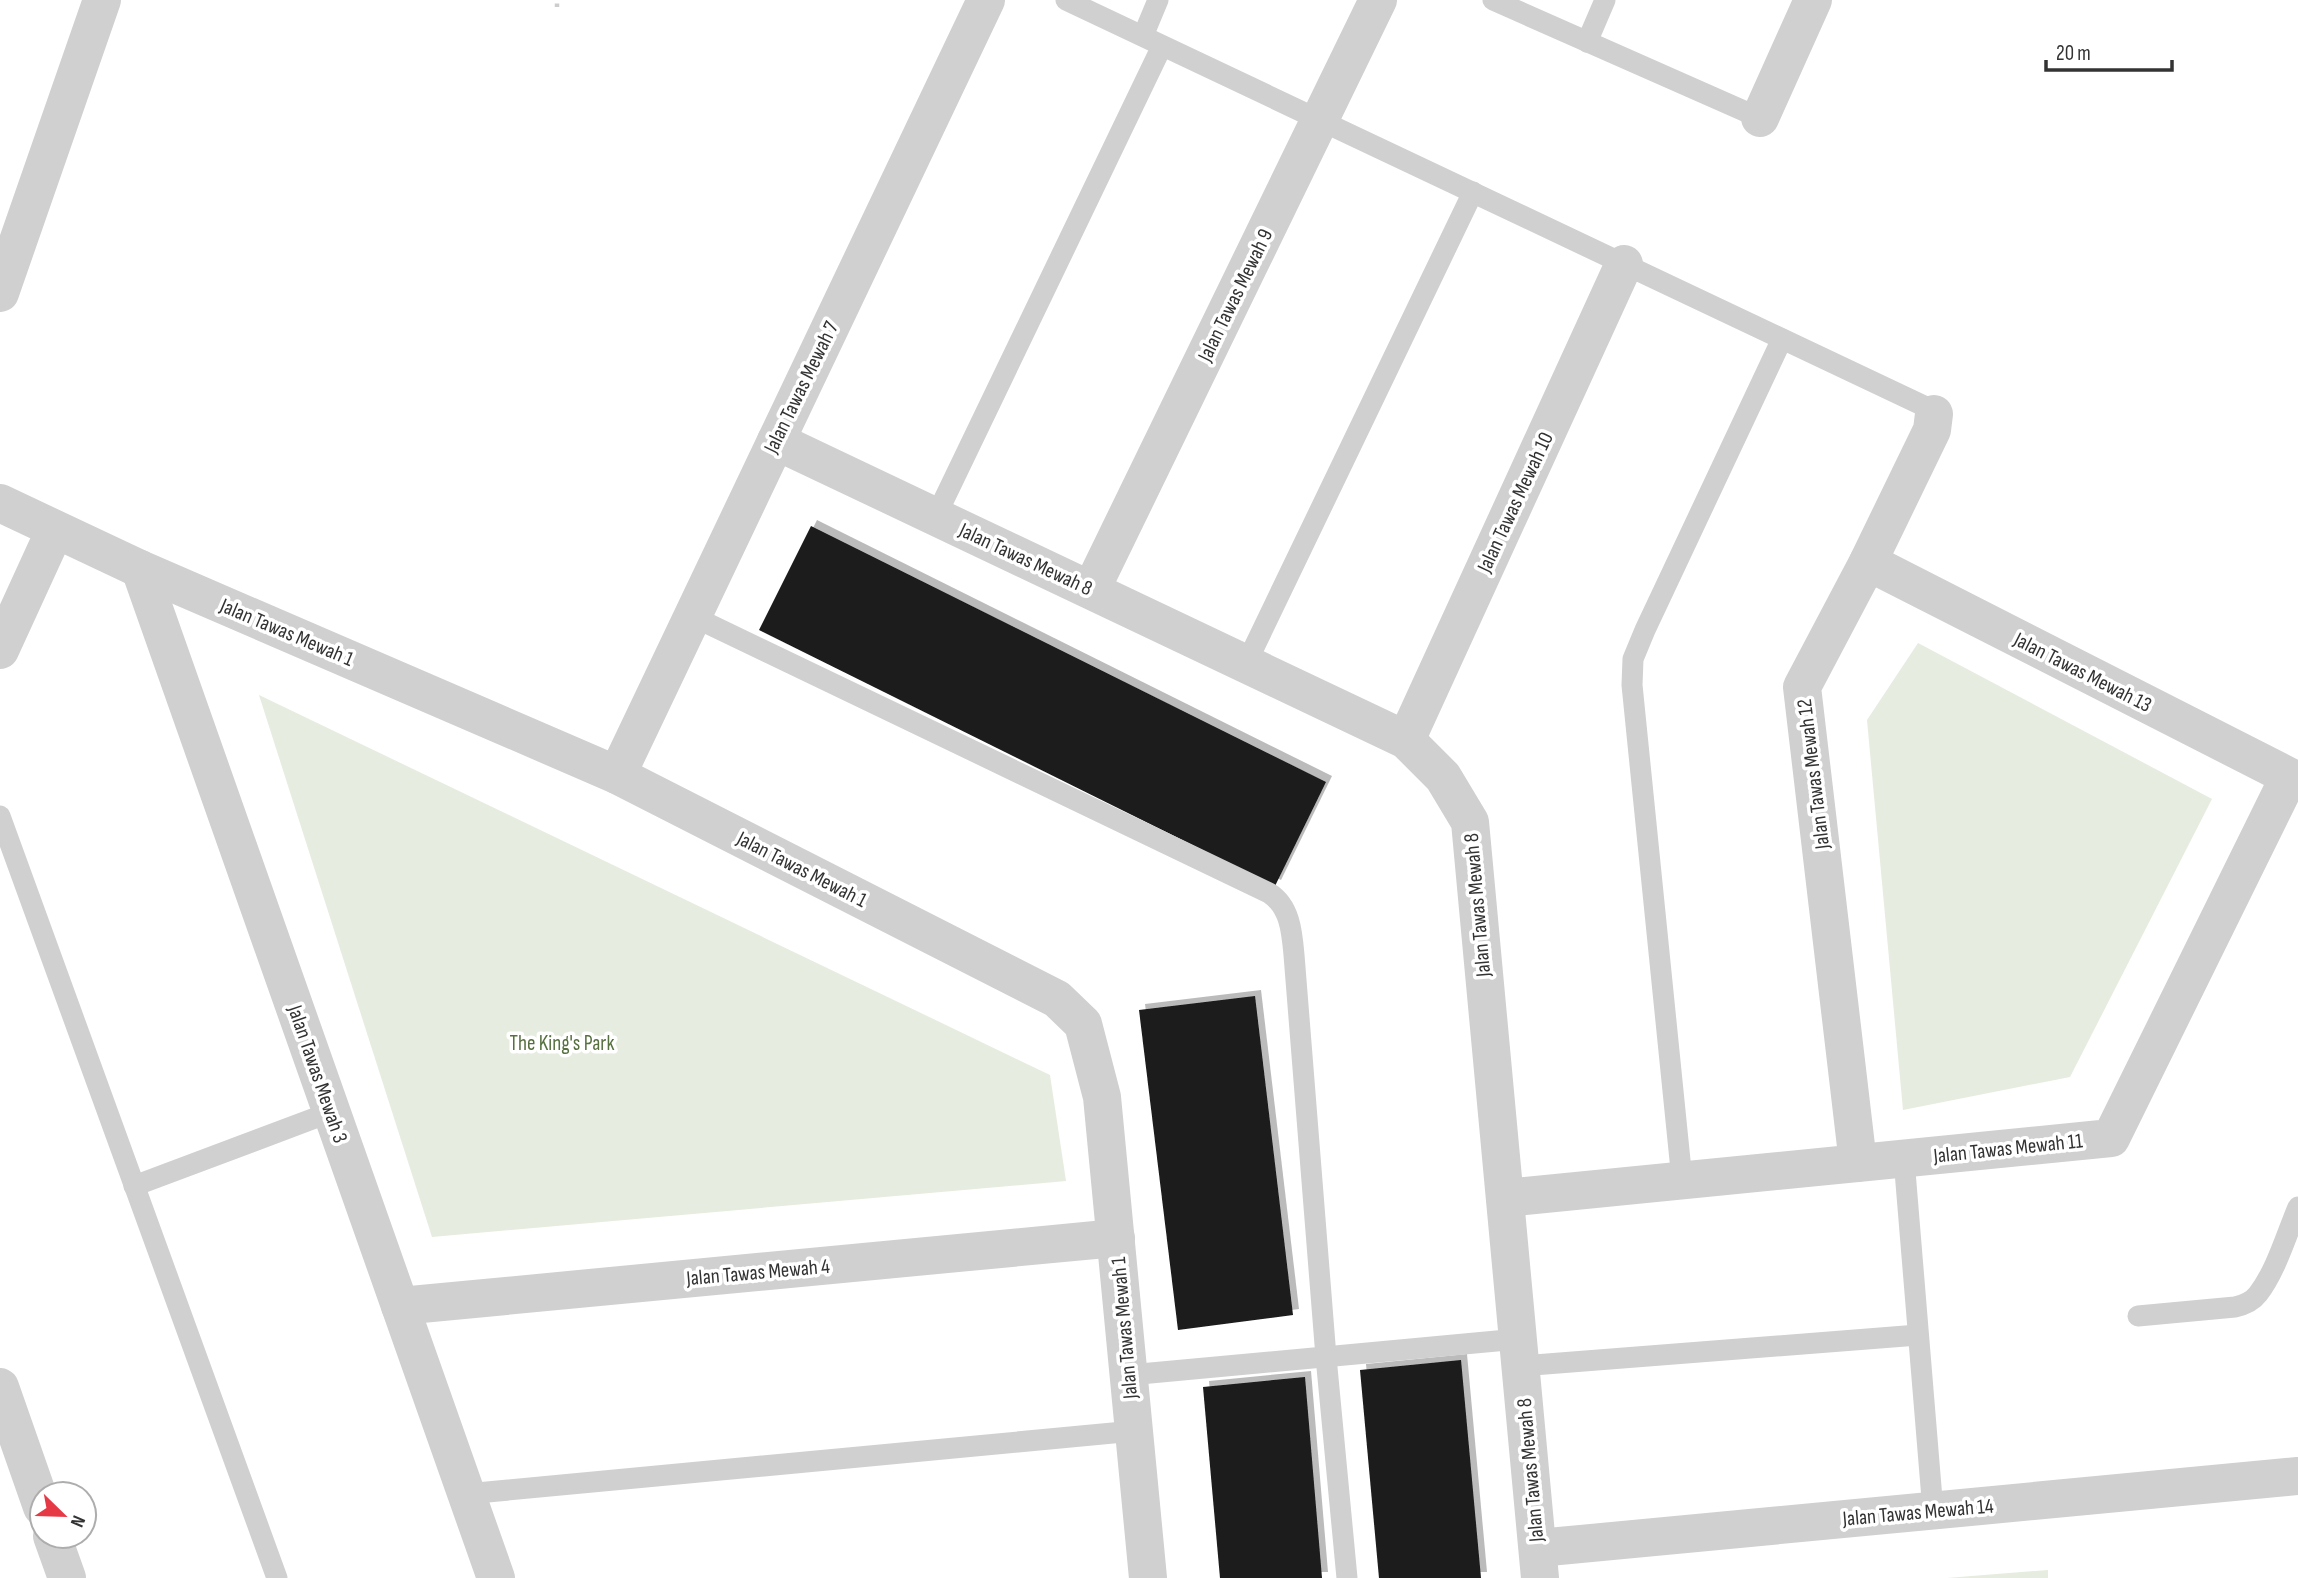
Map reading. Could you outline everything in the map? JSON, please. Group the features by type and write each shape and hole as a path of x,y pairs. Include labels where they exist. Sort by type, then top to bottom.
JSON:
{"street":[{"path":"0,293 102,0"},
{"name":"Jalan Tawas Mewah 7","path":"617,775 986,0"},
{"name":"Jalan Tawas Mewah 9","path":"1091,590 1378,0"},
{"path":"1760,118 1813,0"},
{"name":"Jalan Tawas Mewah 10","path":"1406,740 1624,264"},
{"name":"Jalan Tawas Mewah 12","path":"1858,1163 1802,687 1868,562 1932,430 1934,414"},
{"name":"Jalan Tawas Mewah 8","path":"776,441 1406,740 1443,777 1470,822 1539,1563"},
{"name":"Jalan Tawas Mewah 1","path":"0,503 140,569 617,775 1057,999 1083,1024 1102,1097 1148,1578"},
{"path":"0,650 55,530"},
{"name":"Jalan Tawas Mewah 13","path":"1868,562 2293,779"},
{"name":"Jalan Tawas Mewah 3","path":"140,569 496,1578"},
{"name":"Jalan Tawas Mewah 11","path":"1505,1198 2111,1138 2293,779"},
{"name":"Jalan Tawas Mewah 4","path":"400,1306 1116,1238"},
{"path":"0,1387 33,1480"},
{"name":"Jalan Tawas Mewah 14","path":"1539,1563 1933,1511 2298,1476"},
{"path":"57,1550 67,1578"}],"lane":[{"path":"1066,0 1924,406 1934,414"},
{"path":"936,516 1152,41 1158,0"},
{"path":"1493,0 1760,118"},
{"path":"1587,41 1605,0"},
{"path":"1246,664 1473,192"},
{"path":"1682,1180 1632,685 1633,659 1782,339"},
{"path":"692,616 1277,898 1289,919 1292,932 1326,1357 1347,1578"},
{"path":"0,816 276,1578"},
{"path":"134,1186 331,1112"},
{"path":"1904,1159 1933,1511"},
{"path":"2137,1316 2248,1304 2259,1293 2266,1280 2298,1206"},
{"path":"1129,1375 1326,1357 1519,1353 1918,1335"},
{"path":"466,1494 1134,1431"}],"path":[{"path":"557,0 557,7"}],"green space":[{"path":"1918,643 2212,799 2070,1077 1903,1110 1867,720"},
{"name":"The King's Park","path":"259,695 1050,1075 1066,1181 432,1237"},
{"path":"2048,1570 2048,1578 1947,1578"}],"building":[{"path":"811,526 1326,782 1275,886 759,630"},
{"path":"1255,996 1293,1315 1178,1330 1139,1010"},
{"path":"1461,1360 1481,1578 1379,1578 1360,1370"},
{"path":"1305,1377 1322,1578 1220,1578 1203,1387"}]}
